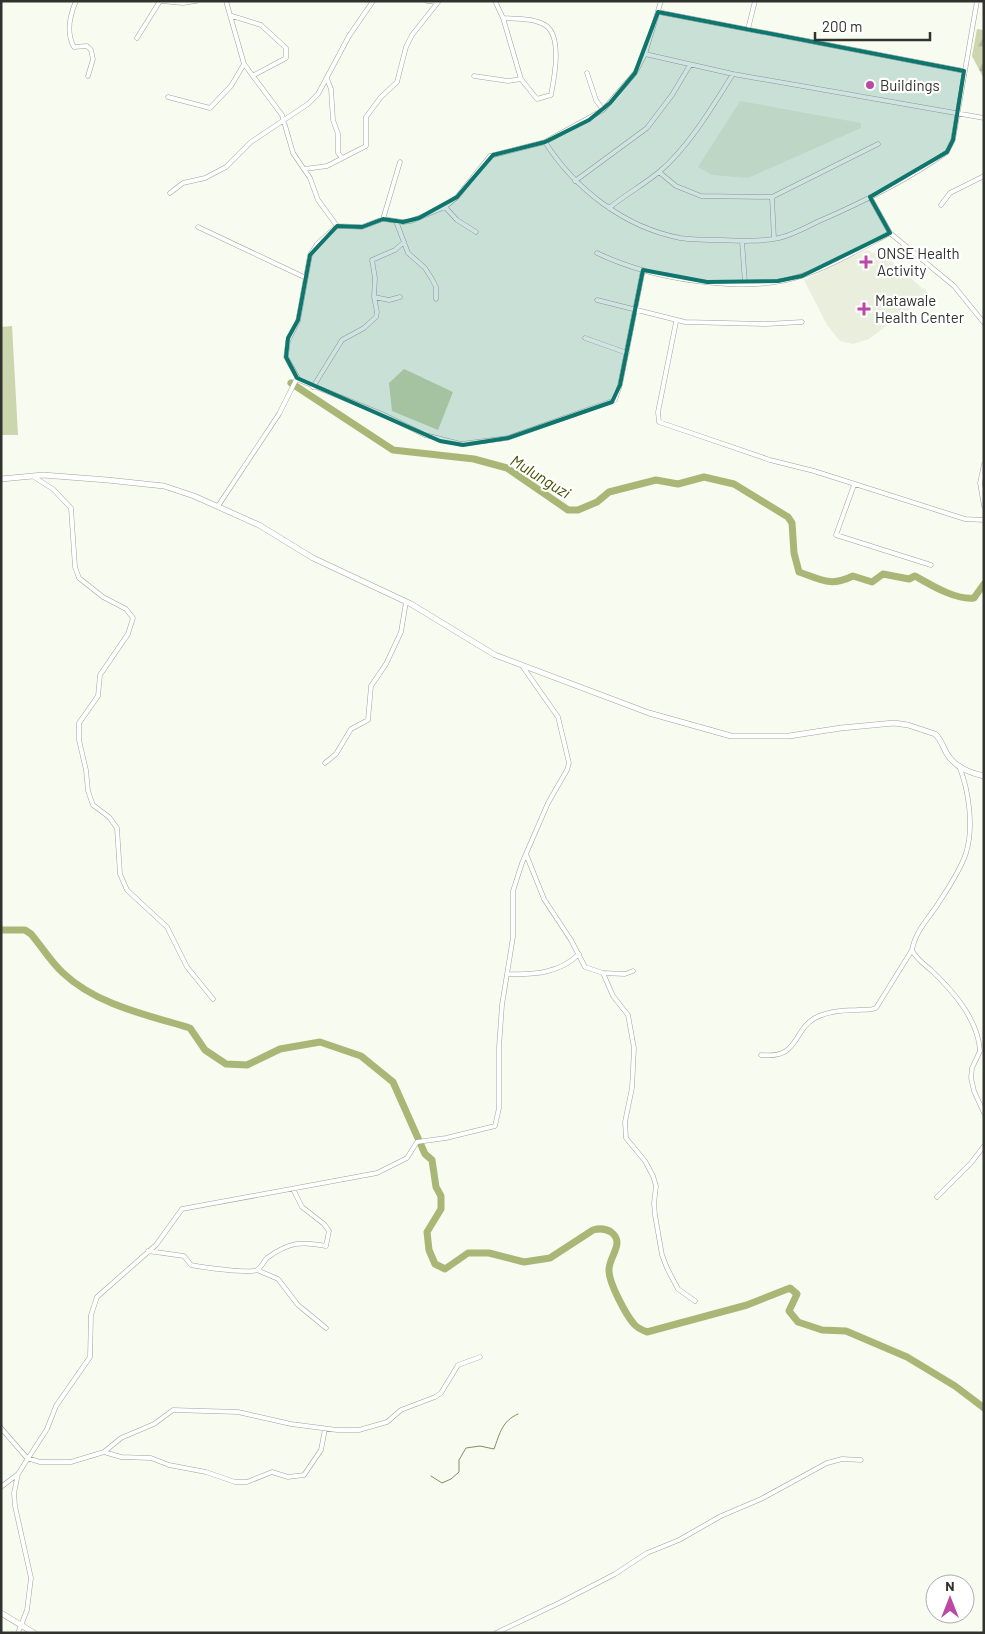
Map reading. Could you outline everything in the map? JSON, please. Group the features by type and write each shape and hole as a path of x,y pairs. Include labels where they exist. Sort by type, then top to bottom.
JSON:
{"street":[{"path":"76,1 70,18 70,36 74,47 87,46 91,50 92,59 88,76"},
{"path":"137,38 160,1 183,3 196,1"},
{"path":"226,1 232,16 244,64 254,75 284,120 290,146 305,169 318,200 337,226"},
{"path":"170,193 183,183 205,178 226,167 243,148 308,104 318,94 349,36 373,1"},
{"path":"427,1 438,2"},
{"path":"495,1 503,18 521,80 537,99 551,95 557,66 551,31 540,23 503,18"},
{"path":"643,270 627,353 617,395 612,402 552,421 508,438 462,444 425,435 382,414 313,387 296,378 287,359 288,338 298,319 304,277 314,249 337,226 362,227 383,219 411,221 445,207 457,197 490,156 545,142 589,120 603,110 635,73 645,54 661,1"},
{"path":"748,29 755,1"},
{"path":"545,142 575,181 609,208 643,226 673,236 694,239 742,241 774,239 816,223 870,197 947,152 953,140 977,1"},
{"path":"305,169 327,166 366,146 366,118 381,97 397,82 406,47 412,35 438,2"},
{"path":"658,12 964,71"},
{"path":"232,16 261,25 286,48 286,58 254,75"},
{"path":"645,54 733,74 957,115 984,118"},
{"path":"168,96 210,108 231,86 244,64"},
{"path":"575,181 647,128 672,95 690,65"},
{"path":"587,73 598,105 603,110"},
{"path":"609,208 659,172 709,112 733,74"},
{"path":"474,76 508,81 521,80"},
{"path":"327,79 331,89 332,120 338,134 338,153 342,158"},
{"path":"659,172 676,186 701,196 772,197 878,144"},
{"path":"383,219 400,162"},
{"path":"941,205 950,194 984,176"},
{"path":"772,197 774,239"},
{"path":"870,197 890,233 954,286 984,323"},
{"path":"445,207 457,220 476,232"},
{"path":"396,221 411,257 425,268 432,279 436,287 436,299"},
{"path":"198,227 304,277"},
{"path":"597,253 643,270 681,280 745,283 778,281 802,276 890,233"},
{"path":"742,241 745,283"},
{"path":"313,387 342,340 364,328 376,317 374,297 376,278 372,260 395,250 404,242"},
{"path":"374,297 392,300 400,297"},
{"path":"597,300 676,322 766,324 802,322"},
{"path":"676,322 658,412 659,422 770,460 814,471 966,519 984,520"},
{"path":"585,338 627,353"},
{"path":"218,506 279,414 296,378"},
{"path":"984,464 980,483 984,506"},
{"path":"1,479 56,475 164,486 218,506 259,525 295,548 406,602 489,652 523,667 574,683 649,713 735,736 788,736 867,725 908,725 935,734 948,756 959,766 966,771 984,776"},
{"path":"32,476 54,489 71,508 75,567 79,578 103,597 126,609 133,618 128,634 100,675 99,692 96,700 80,723 79,740 86,770 89,795 93,804 109,817 116,828 120,874 127,890 167,927 187,967 213,999"},
{"path":"854,485 836,535 931,565"},
{"path":"326,763 336,754 351,728 368,720 372,686 386,664 401,632 406,602"},
{"path":"18,1633 28,1610 31,1578 15,1506 14,1493 18,1474 47,1429 56,1406 90,1357 91,1316 97,1297 161,1239 172,1220 182,1209 377,1173 407,1158 417,1142 446,1138 494,1126 500,1092 499,1047 502,1005 515,918 513,893 526,854 548,803 567,770 569,759 558,717 523,667"},
{"path":"761,1055 773,1056 788,1050 808,1023 817,1017 829,1013 876,1008 912,950 914,940 941,898 966,853 969,838 968,806 959,766"},
{"path":"526,854 544,899 586,968 603,973 625,974 633,971"},
{"path":"912,950 917,958 950,990 970,1018 980,1048 971,1072 972,1083 984,1113"},
{"path":"508,974 546,973 554,968 570,963 579,954"},
{"path":"603,973 613,996 628,1015 634,1048 632,1088 624,1122 626,1138 645,1161 653,1176 656,1186 655,1215 662,1255 667,1268 678,1289 695,1301"},
{"path":"937,1198 971,1163 984,1146"},
{"path":"257,1270 270,1257 298,1243 303,1242 326,1246 329,1231 324,1224 302,1207 293,1189"},
{"path":"148,1252 184,1256 191,1265 204,1265 214,1270 257,1270 268,1273 278,1279 298,1305 326,1328"},
{"path":"1,1428 28,1458 40,1462 70,1462 104,1452 121,1438 154,1424 173,1410 238,1412 286,1424 352,1431 387,1422 401,1410 438,1395 458,1365 480,1356"},
{"path":"104,1452 121,1457 150,1458 244,1483 272,1472 288,1477 304,1475 321,1450 325,1429"},
{"path":"496,1633 615,1574 647,1553 679,1540 721,1516 761,1499 827,1463 844,1459 861,1460"},
{"path":"1,1487 18,1474"},
{"path":"1,1613 34,1633"}],"highlighted area":[{"path":"658,12 964,71 953,140 947,152 870,197 890,233 802,276 778,281 707,282 643,270 620,385 612,402 508,438 463,445 440,441 297,378 286,357 288,338 298,320 310,255 337,226 362,227 383,219 403,222 419,218 457,197 493,155 545,142 589,120 610,103 635,73"}],"shaded area":[{"path":"740,101 861,123 861,128 748,178 712,175 698,167"},
{"name":"Matawale Health Center","path":"867,250 892,262 929,294 869,339 853,344 840,341 827,325 804,280"}],"green space":[{"path":"977,29 984,30 984,79 972,56"},
{"path":"12,326 18,435 1,435 1,327"},
{"path":"404,369 453,392 438,430 392,411 389,383"}],"waterway":[{"name":"Mulunguzi","path":"291,383 393,450 474,459 507,468 568,510 578,510 597,502 609,492 656,480 678,484 704,477 734,484 788,517 792,523 794,553 799,572 820,580 832,582 853,576 872,582 883,574 909,579 915,576 943,591 967,598 974,598 984,584"},
{"path":"1,930 25,930 31,934 63,973 91,993 123,1008 190,1028 205,1050 226,1064 247,1065 280,1049 320,1042 361,1056 393,1082 425,1154 432,1160 436,1187 441,1196 441,1209 427,1232 429,1250 435,1264 445,1269 468,1253 489,1253 524,1262 550,1258 593,1230 605,1229 611,1232 617,1241 609,1266 612,1283 618,1299 627,1314 641,1330 647,1332 747,1305 790,1288 797,1294 789,1311 798,1322 822,1330 846,1331 907,1357 955,1386 984,1408"},
{"path":"431,1476 442,1483 451,1479 459,1472 459,1460 466,1448 480,1446 494,1449 505,1424 518,1414"}],"place":[{"name":"Buildings","path":"870,85"},
{"name":"ONSE Health Activity","path":"866,262"},
{"name":"Matawale Health Center","path":"864,309"}]}
